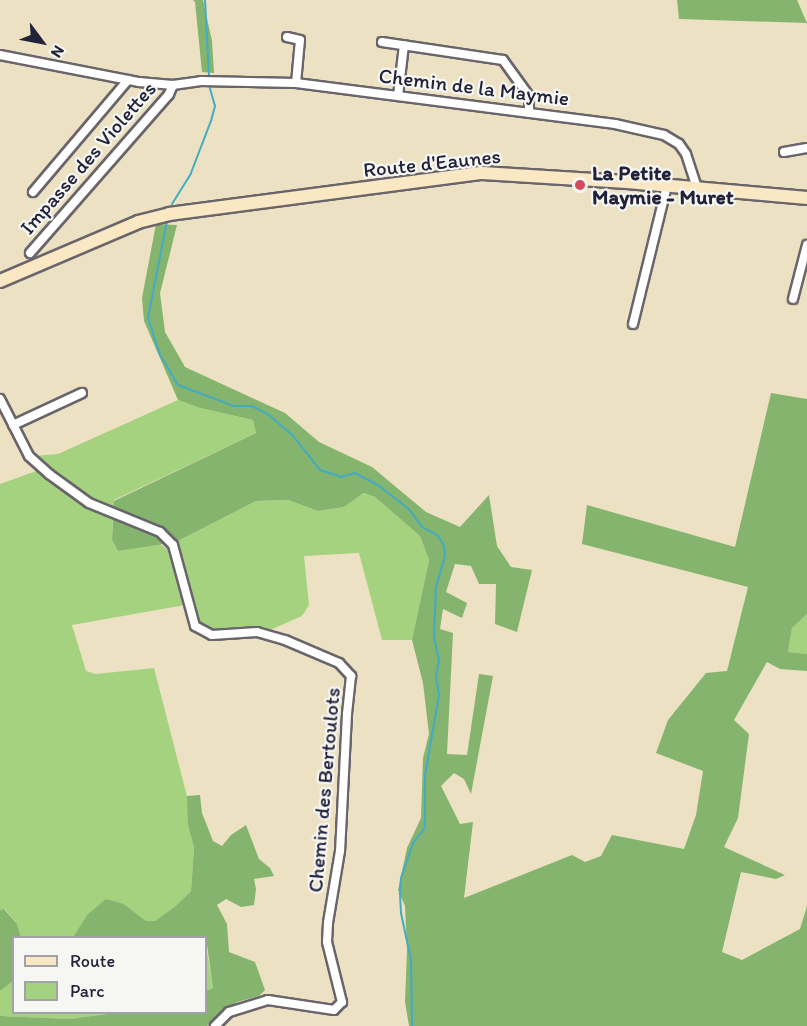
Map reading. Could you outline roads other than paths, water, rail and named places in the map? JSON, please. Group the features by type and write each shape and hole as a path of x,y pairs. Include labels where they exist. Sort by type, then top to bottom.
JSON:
{"main road":[{"name":"Route d'Eaunes","path":"0,281 138,222 170,214 482,173 807,198"}],"street":[{"path":"287,37 300,40 296,83"},
{"path":"382,42 499,58 506,62 529,96 529,113"},
{"path":"398,96 404,45"},
{"name":"Chemin de la Maymie","path":"0,55 128,80 173,85 212,81 296,83 615,124 664,135 679,144 686,154 697,188"},
{"path":"33,192 128,80"},
{"name":"Impasse des Violettes","path":"30,253 161,103 173,85"},
{"path":"784,152 807,148"},
{"path":"633,324 667,186"},
{"path":"793,299 807,245"},
{"path":"13,425 82,393"},
{"name":"Chemin des Bertoulots","path":"0,399 29,456 75,495 164,536 173,545 195,626 212,636 257,632 285,640 339,663 351,676 346,714 340,851 328,933 342,1002 334,1010 268,1000 229,1012 215,1026"}],"waterway":[{"path":"205,0 209,77"},
{"path":"172,204 191,173 211,121 215,106 210,88"},
{"path":"167,221 148,318 160,355 178,385 234,406 252,406 269,415 293,436 320,470 341,477 355,473 378,485 409,509 422,527 438,536 444,546 445,556 436,587 434,637 439,661 436,676 439,695 425,775 425,822 424,829 413,843 401,878 401,913 411,960 412,1026"}],"place":[{"name":"La Petite Maymie - Muret","path":"580,185"}]}
